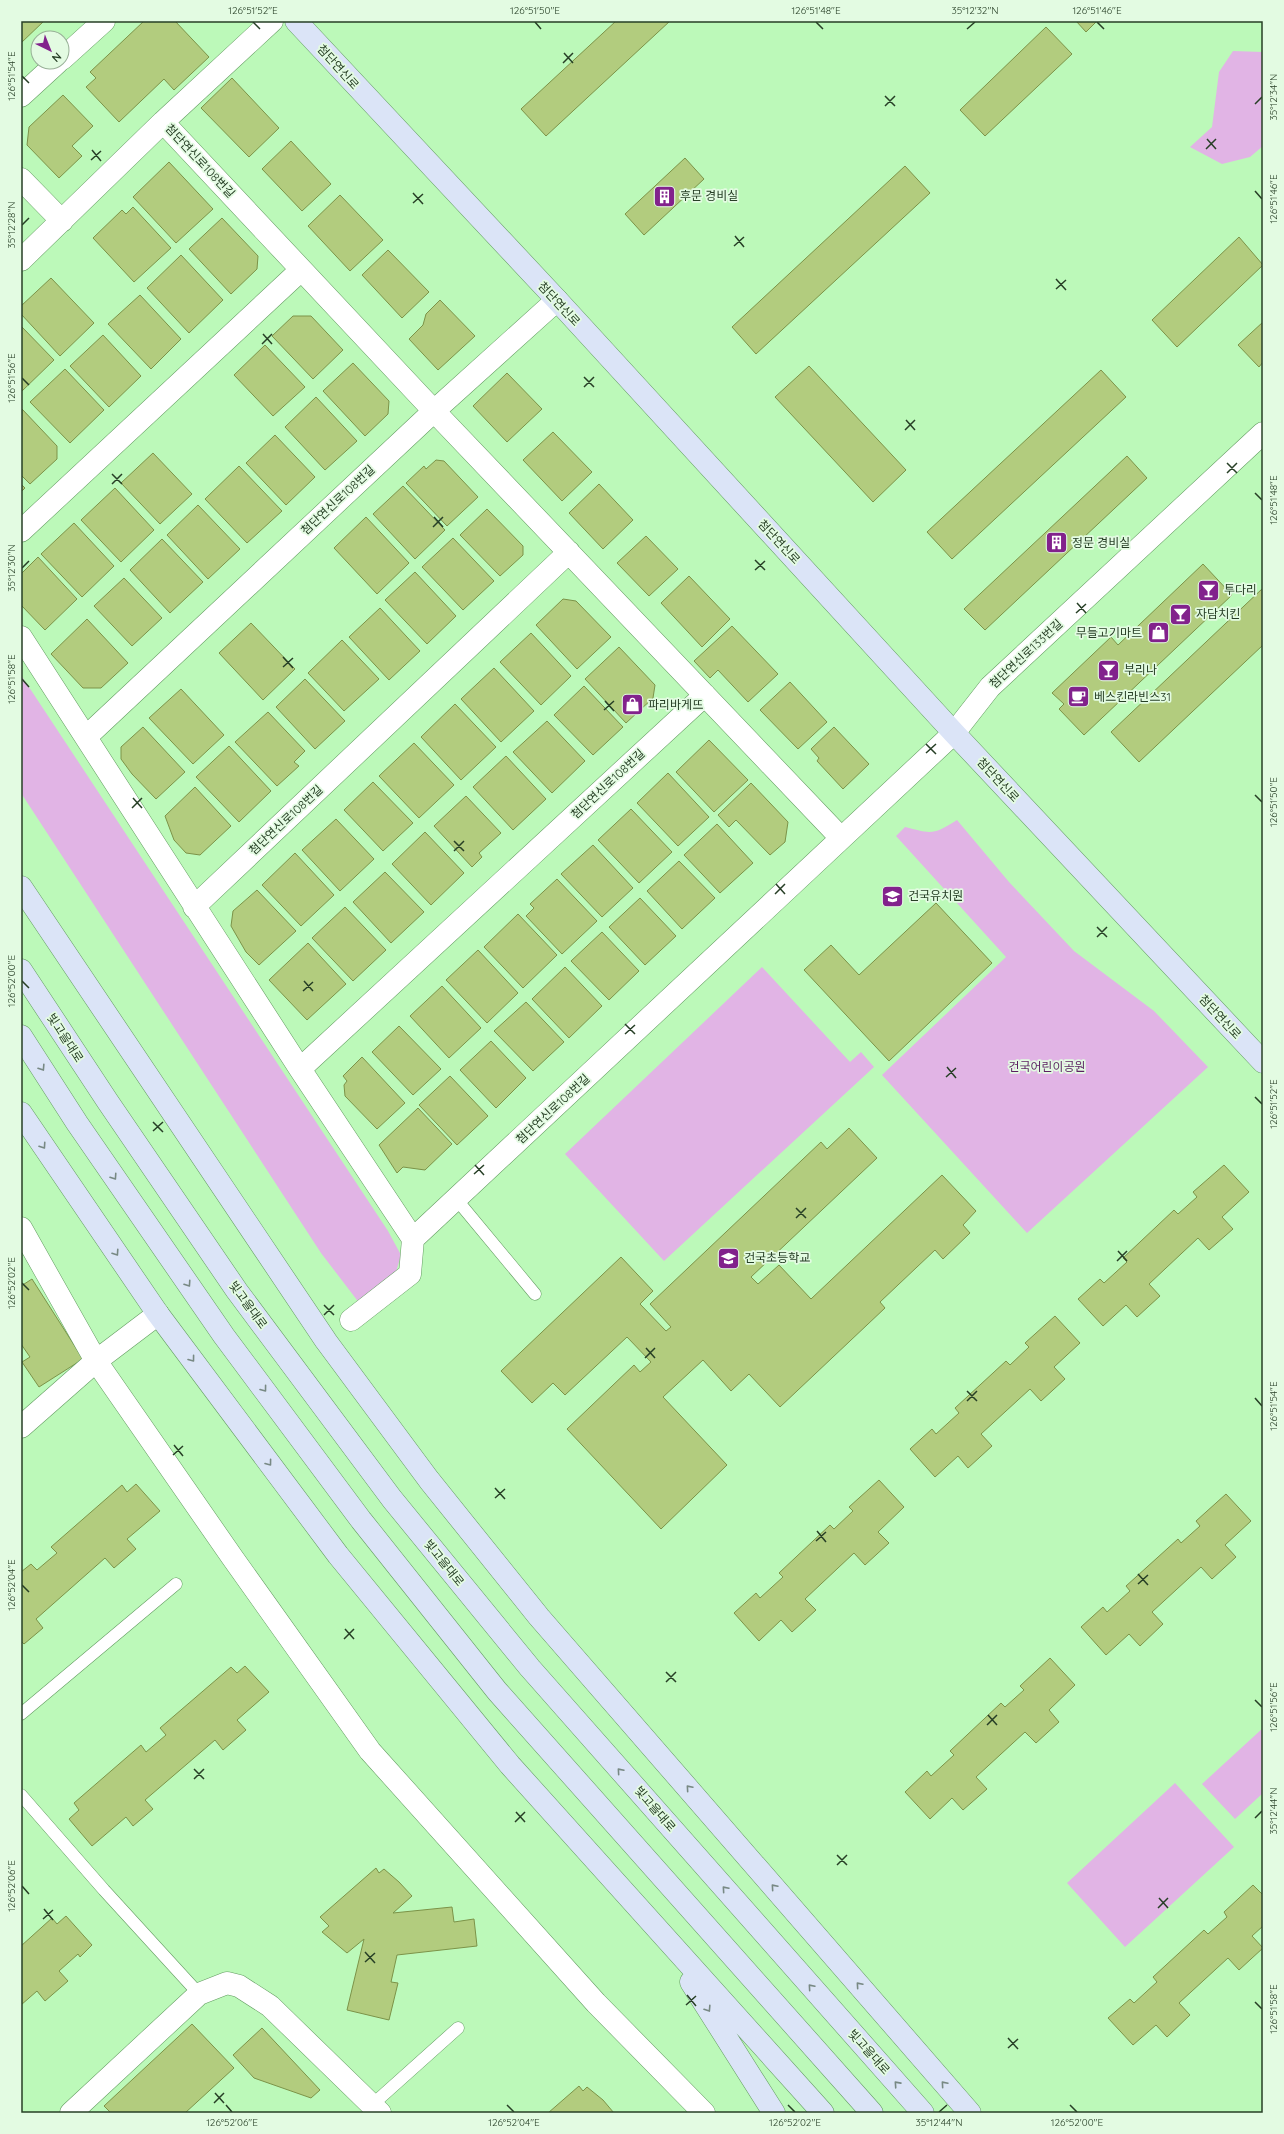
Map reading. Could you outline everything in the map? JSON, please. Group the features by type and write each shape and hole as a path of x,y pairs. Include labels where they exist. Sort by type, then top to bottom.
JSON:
{"main road":[{"name":"첨단연신로","path":"296,21 557,300 954,733 1263,1062"},
{"path":"21,887 326,1342 429,1480 539,1617 970,2113"},
{"name":"빛고을대로","path":"21,970 108,1102 237,1291 392,1499 530,1668 923,2113"},
{"path":"21,1036 77,1122 224,1336 371,1532 497,1691 872,2113"},
{"path":"21,1113 158,1314 338,1555 510,1765 823,2113"},
{"path":"657,1929 774,2113"}],"street":[{"path":"70,52 104,21"},
{"path":"162,122 272,21"},
{"path":"21,96 49,70"},
{"name":"첨단연신로108번길","path":"21,260 162,122 434,411 841,838"},
{"path":"21,179 62,221"},
{"path":"21,531 301,270"},
{"name":"첨단연신로108번길","path":"86,737 434,411 557,300"},
{"name":"첨단연신로133번길","path":"954,733 990,687 1263,433"},
{"name":"첨단연신로108번길","path":"194,907 569,552"},
{"path":"21,637 194,907 414,1239 410,1274 351,1320"},
{"name":"첨단연신로108번길","path":"300,1069 705,695"},
{"name":"첨단연신로108번길","path":"414,1239 954,733"},
{"path":"21,1228 96,1361 232,1557 370,1751 596,2003 704,2113"},
{"path":"21,1428 96,1361 158,1314"},
{"path":"71,2113 199,1994 214,1986 227,1983 247,1990 286,2020 376,2109"}],"lane":[{"path":"457,1200 535,1294"},
{"path":"21,1714 176,1584"},
{"path":"21,1795 104,1890 199,1994"},
{"path":"376,2109 458,2028"}],"green space":[{"path":"1233,51 1263,52 1263,146 1250,157 1222,164 1190,147 1212,127 1219,72"},
{"path":"21,675 388,1231 401,1255 396,1272 360,1304 321,1253 21,793"},
{"name":"건국어린이공원","path":"957,820 1009,882 1074,951 1154,1011 1208,1067 1027,1233 882,1075 1006,957 896,836 905,827 932,832 937,831"},
{"path":"762,967 850,1062 861,1052 874,1067 664,1261 565,1154"},
{"path":"1263,1728 1263,1793 1235,1819 1202,1784"},
{"path":"1175,1783 1234,1847 1125,1947 1067,1883"}],"building":[{"path":"21,21 44,21 35,30 30,30 30,34 21,43"},
{"path":"144,21 175,21 209,57 174,90 164,79 119,122 86,87 96,78 90,72"},
{"path":"616,21 670,21 546,136 521,109"},
{"path":"1076,21 1097,21 1086,32"},
{"path":"1046,27 1072,54 985,136 960,110"},
{"path":"232,78 279,128 249,157 201,108"},
{"path":"63,95 93,126 72,146 82,156 59,178 27,145 29,127"},
{"path":"291,141 331,184 302,211 262,169"},
{"name":"후문 경비실","path":"685,158 704,179 644,235 625,214"},
{"path":"169,162 213,209 176,243 133,197"},
{"path":"905,166 930,193 756,354 732,327"},
{"path":"340,195 383,240 350,271 308,226"},
{"path":"133,207 171,248 134,282 93,238 122,210 126,214"},
{"path":"222,218 258,256 257,269 231,294 189,249"},
{"path":"1239,237 1263,265 1177,347 1152,320"},
{"path":"388,250 429,292 402,318 362,275"},
{"path":"181,255 223,300 189,333 147,288"},
{"path":"51,278 94,323 60,356 21,314 21,306"},
{"path":"140,295 181,339 151,369 108,324"},
{"path":"440,300 475,336 438,370 409,339 423,325 426,314"},
{"path":"293,316 311,316 343,350 313,379 272,336"},
{"path":"1263,322 1263,362 1259,367 1238,345"},
{"path":"21,326 54,360 21,392"},
{"path":"103,335 141,376 109,407 70,366"},
{"path":"265,345 305,387 273,416 234,375"},
{"path":"353,363 389,401 388,414 365,436 323,391"},
{"path":"809,366 906,470 873,502 775,397"},
{"path":"65,369 104,410 70,443 30,402"},
{"path":"1101,370 1126,397 952,559 927,532"},
{"path":"507,373 542,409 507,442 473,406"},
{"path":"316,397 357,441 325,470 285,427"},
{"path":"22,409 57,446 57,459 30,484 21,475"},
{"path":"553,432 592,472 562,501 523,460"},
{"path":"275,435 315,477 286,505 246,463"},
{"path":"153,453 192,494 160,524 121,483"},
{"name":"정문 경비실","path":"1127,456 1147,478 985,630 964,609"},
{"path":"436,460 444,461 478,497 447,526 406,483 424,466 426,469"},
{"path":"239,466 282,511 247,543 205,499"},
{"path":"21,484 25,488 21,492"},
{"path":"599,484 633,520 603,549 569,513"},
{"path":"403,486 445,530 415,559 373,514"},
{"path":"115,488 154,530 121,562 81,520"},
{"path":"198,505 240,549 208,579 167,535"},
{"path":"487,509 523,546 523,555 500,576 460,535"},
{"path":"366,517 409,563 377,594 334,548"},
{"path":"74,523 114,566 82,597 41,554"},
{"path":"646,536 678,569 649,596 617,563"},
{"path":"453,538 494,581 463,610 422,567"},
{"path":"162,539 203,582 170,613 130,570"},
{"path":"38,557 77,599 45,630 21,605 21,574"},
{"path":"1203,564 1232,595 1084,735 1059,709 1064,704 1052,693 1111,637 1118,645"},
{"path":"415,572 456,616 427,644 385,600"},
{"path":"689,576 730,619 702,647 661,603"},
{"path":"124,578 162,618 132,646 94,606"},
{"path":"1263,588 1263,645 1139,762 1111,732"},
{"path":"563,599 576,601 611,637 577,669 536,625"},
{"path":"380,608 420,651 389,680 349,637"},
{"path":"87,619 128,663 101,688 83,688 51,654"},
{"path":"251,623 295,669 263,700 219,653"},
{"path":"732,626 778,674 748,702 718,670 710,678 694,661"},
{"path":"531,633 571,676 541,705 500,662"},
{"path":"342,640 379,679 344,711 308,673"},
{"path":"619,647 655,685 653,698 626,723 585,679"},
{"path":"494,668 534,711 501,742 461,699"},
{"path":"305,679 345,721 315,749 276,707"},
{"path":"790,682 827,722 798,749 760,710"},
{"path":"584,686 623,727 593,755 554,715"},
{"path":"181,689 224,735 193,764 149,718"},
{"path":"455,704 496,747 461,780 421,737"},
{"path":"268,712 305,751 294,762 299,766 277,786 235,742"},
{"path":"547,721 585,761 552,793 513,752"},
{"path":"143,727 185,772 156,799 132,774 121,759 121,747"},
{"path":"834,727 869,764 843,789 817,761 819,758 811,749"},
{"path":"709,740 748,780 714,812 676,772"},
{"path":"414,743 454,785 419,818 379,776"},
{"path":"229,746 271,791 239,822 196,777"},
{"path":"506,756 546,799 513,830 473,787"},
{"path":"668,773 709,817 678,846 637,803"},
{"path":"373,782 413,823 383,851 344,810"},
{"path":"751,783 788,822 785,842 770,855 736,820 729,827 718,815"},
{"path":"195,787 231,826 200,855 186,853 174,840 165,816"},
{"path":"466,796 501,833 479,853 482,857 472,867 434,826"},
{"path":"631,809 672,852 639,883 598,840"},
{"path":"336,819 374,859 340,891 302,850"},
{"path":"717,824 753,863 720,893 684,855"},
{"path":"425,832 464,873 431,905 392,864"},
{"path":"593,845 633,888 602,917 561,874"},
{"path":"295,853 334,895 301,926 262,885"},
{"path":"679,861 715,898 682,929 647,891"},
{"path":"385,872 424,912 391,943 353,902"},
{"path":"557,879 597,921 562,954 526,916 534,908 530,904"},
{"path":"257,890 296,931 259,965 246,952 231,926 233,911"},
{"path":"640,898 676,936 645,965 609,927"},
{"path":"936,903 992,963 889,1061 804,970 831,945 859,975"},
{"path":"345,907 386,950 353,981 312,938"},
{"path":"518,914 557,955 523,988 484,947"},
{"path":"602,932 639,971 609,1000 571,961"},
{"path":"308,943 346,984 307,1020 269,980"},
{"path":"478,950 518,993 487,1023 446,980"},
{"path":"565,967 602,1006 569,1038 532,999"},
{"path":"442,986 481,1028 449,1058 410,1016"},
{"path":"526,1002 564,1042 533,1071 494,1031"},
{"path":"399,1026 441,1069 413,1095 372,1052"},
{"path":"491,1041 526,1078 496,1108 460,1070"},
{"path":"362,1057 405,1103 377,1129 345,1096 344,1085 347,1081 343,1076"},
{"path":"450,1076 488,1116 457,1145 419,1105"},
{"path":"418,1108 452,1144 425,1170 403,1167 397,1173 379,1145"},
{"path":"849,1128 877,1158 751,1277 758,1284 779,1265 811,1299 942,1175 976,1211 963,1225 970,1233 943,1259 935,1250 880,1302 885,1308 780,1407 749,1374 731,1391 703,1360 663,1397 727,1465 661,1529 567,1429 634,1365 640,1372 651,1362 627,1337 565,1395 553,1383 532,1403 501,1371 621,1257 653,1291 640,1304 666,1331 671,1327 650,1304 821,1142 827,1149"},
{"path":"1224,1165 1249,1192 1222,1217 1233,1229 1209,1250 1198,1238 1149,1284 1160,1296 1137,1317 1126,1305 1103,1326 1078,1299 1100,1279 1104,1283 1127,1262 1123,1258 1174,1210 1178,1214 1197,1197 1193,1192"},
{"path":"32,1279 83,1359 39,1387 22,1362 30,1357 21,1344 21,1286"},
{"path":"1055,1316 1080,1343 1054,1367 1065,1379 1041,1401 1030,1389 981,1434 992,1446 968,1468 958,1456 935,1477 910,1449 932,1429 936,1434 959,1413 955,1408 1006,1361 1010,1365 1029,1347 1025,1343"},
{"path":"879,1480 904,1507 878,1532 889,1543 865,1565 854,1553 805,1599 816,1610 792,1632 781,1620 759,1641 734,1613 756,1593 760,1598 783,1577 779,1573 830,1525 834,1529 853,1511 849,1507"},
{"path":"136,1484 160,1511 127,1539 136,1549 114,1568 105,1558 36,1619 43,1628 24,1644 21,1641 21,1572 31,1564 37,1570 57,1553 51,1547 122,1485 127,1492"},
{"path":"1226,1494 1251,1521 1225,1545 1236,1557 1212,1579 1201,1567 1152,1612 1163,1624 1140,1646 1129,1634 1106,1655 1081,1627 1103,1607 1107,1612 1130,1591 1126,1586 1178,1539 1181,1543 1200,1526 1196,1521"},
{"path":"1050,1658 1075,1685 1049,1710 1059,1722 1036,1743 1025,1732 976,1777 987,1789 963,1810 952,1798 930,1819 905,1792 927,1771 931,1776 954,1755 950,1751 1001,1703 1005,1707 1024,1690 1020,1686"},
{"path":"245,1666 269,1692 237,1720 246,1730 223,1750 215,1740 145,1800 153,1809 133,1826 126,1817 92,1846 69,1819 79,1810 74,1803 141,1745 146,1752 166,1735 160,1728 231,1667 237,1673"},
{"path":"376,1868 379,1873 384,1869 412,1896 393,1913 452,1907 454,1922 474,1919 477,1946 397,1955 391,1982 398,1983 389,2020 347,2010 364,1939 347,1953 322,1932 329,1926 320,1917"},
{"path":"1253,1885 1263,1895 1263,1926 1252,1936 1263,1948 1239,1970 1228,1958 1179,2003 1190,2015 1167,2037 1156,2025 1133,2045 1108,2018 1130,1999 1134,2003 1157,1982 1153,1977 1204,1930 1208,1934 1227,1917 1224,1912"},
{"path":"66,1916 92,1945 80,1957 78,1954 59,1971 68,1981 45,2001 37,1991 21,2005 21,1946 52,1918 57,1924"},
{"path":"192,2024 234,2068 185,2113 111,2113 104,2106"},
{"path":"262,2028 320,2090 311,2098 254,2078 233,2055"},
{"path":"579,2086 583,2091 587,2087 603,2100 614,2113 548,2113"}],"place":[{"name":"후문 경비실","path":"664,196"},
{"name":"정문 경비실","path":"1056,543"},
{"name":"투다리","path":"1209,590"},
{"name":"자담치킨","path":"1180,614"},
{"name":"무들고기마트","path":"1158,633"},
{"name":"부리나","path":"1108,670"},
{"name":"베스킨라빈스31","path":"1078,697"},
{"name":"파리바게뜨","path":"632,705"},
{"name":"건국유치원","path":"892,896"},
{"name":"건국초등학교","path":"729,1258"}]}
